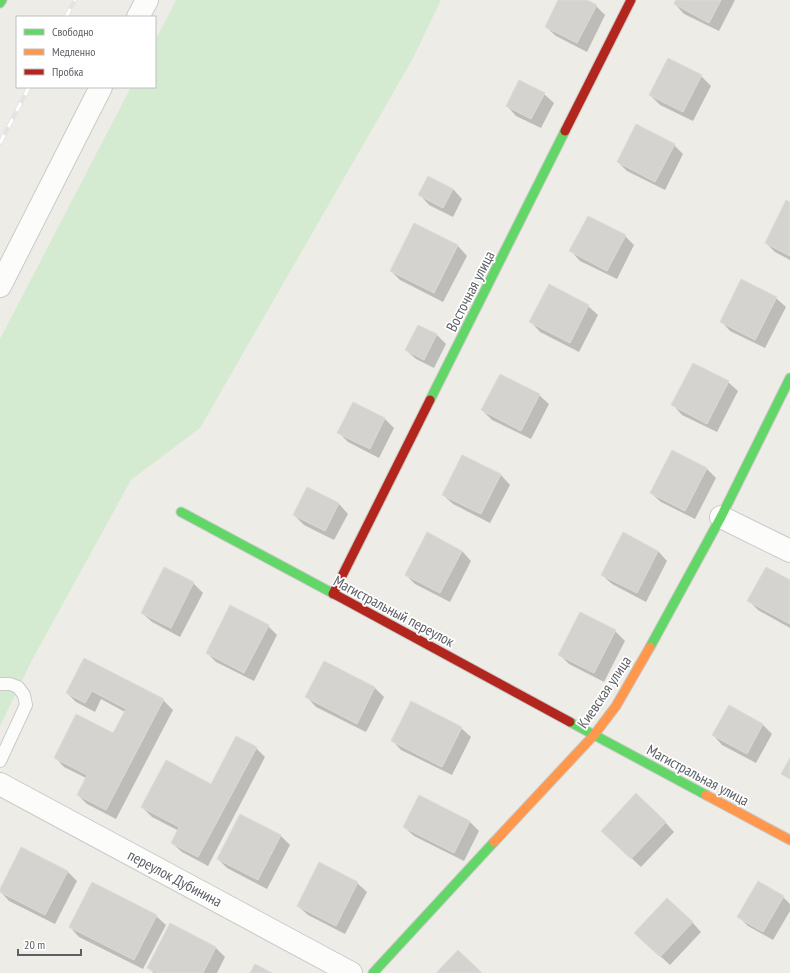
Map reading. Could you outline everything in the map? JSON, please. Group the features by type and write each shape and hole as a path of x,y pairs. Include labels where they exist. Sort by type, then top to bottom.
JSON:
{"street":[{"path":"138,16 146,0"},
{"name":"Восточная улица","path":"333,594 631,0"},
{"path":"0,286 101,88"},
{"name":"Киевская улица","path":"373,973 594,735 616,706 721,517 790,378"},
{"name":"Магистральный переулок","path":"181,512 594,735"},
{"path":"721,517 790,551"},
{"name":"Магистральная улица","path":"594,735 790,840"},
{"name":"переулок Дубинина","path":"0,784 350,973"}],"lane":[{"path":"0,684 10,684 18,687 24,695 26,705 0,761"}],"green space":[{"path":"176,0 441,0 412,60 200,428 131,480 32,660 0,726 0,339 130,88 156,88 156,39"}],"building":[{"path":"558,0 587,0 597,5 577,43 545,27"},
{"path":"676,0 721,0 709,23 674,4"},
{"path":"668,58 702,75 683,112 649,95"},
{"path":"519,80 545,93 531,119 506,106"},
{"path":"636,124 675,144 655,182 617,162"},
{"path":"428,176 453,189 443,208 418,195"},
{"path":"786,200 790,202 790,256 765,243"},
{"path":"588,216 626,235 607,271 569,251"},
{"path":"414,223 458,245 434,293 390,271"},
{"path":"741,279 777,297 755,340 720,322"},
{"path":"549,284 589,305 570,343 529,322"},
{"path":"418,325 437,334 424,360 405,350"},
{"path":"693,363 729,381 707,424 671,405"},
{"path":"500,374 540,394 521,431 481,410"},
{"path":"353,402 385,418 370,449 337,433"},
{"path":"672,450 707,468 685,511 650,493"},
{"path":"462,455 501,474 481,514 442,495"},
{"path":"307,487 339,503 325,531 293,515"},
{"path":"427,532 462,551 440,593 405,575"},
{"path":"623,532 658,551 637,593 601,575"},
{"path":"164,567 194,582 171,628 141,613"},
{"path":"766,567 790,580 790,624 747,601"},
{"path":"230,605 269,625 244,673 206,653"},
{"path":"580,612 616,630 594,673 558,655"},
{"path":"84,658 164,699 106,810 77,795 87,775 54,758 76,714 113,733 126,709 92,691 85,703 66,693"},
{"path":"324,661 375,687 357,724 305,697"},
{"path":"411,701 462,727 442,767 391,741"},
{"path":"729,705 763,724 747,754 712,735"},
{"path":"236,736 257,747 198,857 171,843 179,827 141,807 166,760 211,784"},
{"path":"790,758 790,779 781,774"},
{"path":"636,793 666,822 631,859 601,831"},
{"path":"419,795 470,821 454,853 403,827"},
{"path":"240,814 281,835 258,880 217,859"},
{"path":"21,847 68,871 45,915 0,892 0,889"},
{"path":"319,862 358,882 336,926 297,906"},
{"path":"758,881 784,896 763,932 737,917"},
{"path":"92,882 157,915 134,960 69,927"},
{"path":"667,898 693,922 660,957 634,933"},
{"path":"170,923 216,947 203,973 157,973 147,968"},
{"path":"458,950 482,973 436,973"},
{"path":"255,964 272,973 250,973"}],"railway":[{"path":"67,16 75,0"},
{"path":"0,143 28,88"}],"traffic: fast":[{"path":"430,400 565,131"},
{"path":"650,647 721,517 790,378"},
{"path":"181,512 336,595"},
{"path":"570,722 706,795"},
{"path":"373,973 494,842"}],"traffic: slow":[{"path":"494,842 594,735 616,706 650,647"},
{"path":"706,795 790,840"}],"traffic: jam":[{"path":"565,131 631,0"},
{"path":"333,594 430,400"},
{"path":"336,595 570,722"}]}
